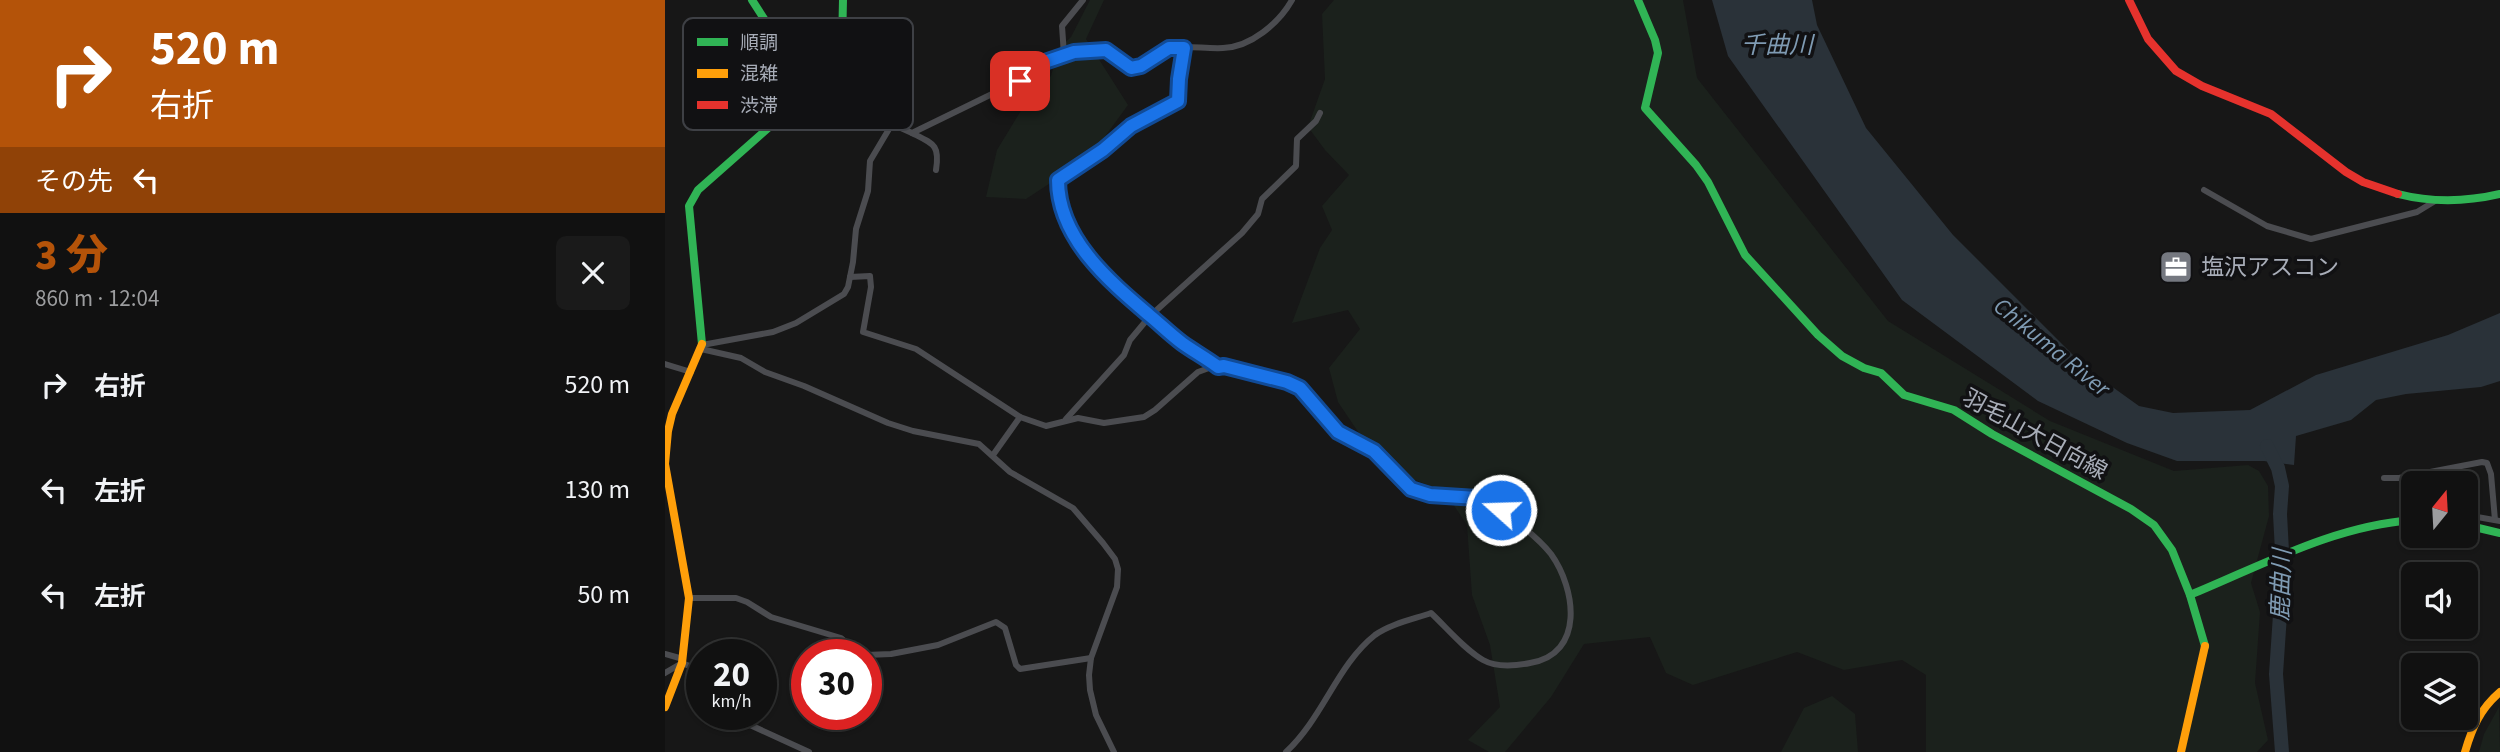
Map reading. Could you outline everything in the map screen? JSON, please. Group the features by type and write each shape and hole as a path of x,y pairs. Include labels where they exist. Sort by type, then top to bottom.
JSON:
{"main road":[{"path":"752,0 764,18"},
{"path":"843,0 843,18"},
{"name":"羽毛山大日向線","path":"1638,0 1658,51 1657,65 1646,96 1645,108 1687,152 1708,182 1733,234 1761,275 1842,356 1881,373 1905,395 1954,410 1983,429 2144,517 2168,543 2190,595 2205,644 2181,752"},
{"path":"2129,0 2137,24 2150,46 2166,64 2186,78 2273,115 2346,172 2388,191 2435,201 2456,201 2500,194"},
{"path":"665,707 683,661 689,598 665,451 672,414 702,347 688,215 691,200 698,190 765,130"},
{"path":"2190,595 2353,529 2384,521 2401,520"},
{"path":"2478,528 2500,533"},
{"path":"2465,752 2476,717 2486,703 2500,692"}],"street":[{"path":"1064,55 1062,26 1083,0"},
{"path":"912,133 992,94 1013,87 1027,68 1064,55 1106,50 1131,68 1141,66 1169,48 1226,48 1241,43 1271,26 1292,0"},
{"path":"1184,48 1178,101 1131,126 1103,150 1058,180 1060,199 1070,227 1100,271 1182,343 1218,367"},
{"path":"1065,421 1124,355 1130,340 1150,316 1209,264 1258,214 1262,199 1296,166 1297,139 1316,121 1319,113"},
{"path":"702,347 773,332 796,323 844,294 850,277 856,229 869,191 870,162 889,130"},
{"path":"905,130 933,143 939,156 936,170"},
{"path":"2204,190 2267,226 2311,239 2417,212 2435,201"},
{"path":"850,277 870,276 871,287 863,332 916,349 1020,417 1046,426 1078,418 1104,422 1144,416 1155,410 1198,372 1224,366 1287,382 1300,388 1338,432 1374,451 1411,489 1430,495 1477,498 1489,502 1548,551 1565,580 1568,592 1570,623 1565,644 1556,653 1535,662 1509,666 1491,664 1481,659 1431,613 1376,635 1343,673 1309,728 1286,752"},
{"path":"702,347 741,358 765,372 888,423 913,431 979,444 1010,472 1073,508 1115,559 1118,569 1117,587 1091,658 1089,683 1092,702 1114,752"},
{"path":"665,364 691,372"},
{"path":"993,455 1020,417"},
{"path":"2384,478 2399,478 2482,461 2487,463 2498,521 2478,517"},
{"path":"689,598 736,598 771,617 842,639"},
{"path":"882,654 938,645 996,622 1005,628 1016,665 1020,669 1091,658"},
{"path":"665,654 686,663"},
{"path":"665,673 683,661"},
{"path":"761,730 809,752"}],"shaded area":[{"path":"1090,0 1104,0 1086,39 1128,105 1090,157 1026,199 986,197 997,150 1025,104 1051,76 1058,49 1071,37"},
{"path":"1334,0 1683,0 1697,78 1888,321 2050,421 2174,471 2248,465 2259,471 2268,486 2269,516 2251,583 2260,612 2255,683 2268,740 2257,752 1926,752 1926,675 1902,660 1844,670 1797,652 1693,685 1666,673 1650,637 1584,644 1551,697 1505,752 1489,752 1468,740 1500,707 1490,645 1472,595 1467,525 1445,492 1381,466 1338,402 1329,368 1360,329 1348,310 1292,323 1320,248 1332,230 1322,206 1349,175 1308,127 1325,79 1322,14"},
{"path":"1832,696 1855,714 1858,752 1781,752 1804,708"},
{"path":"2499,707 2500,752 2479,752 2484,734"}],"water":[{"name":"千曲川","path":"1712,0 1812,0 1817,25 1866,128 1953,235 2086,368 2139,406 2173,413 2250,410 2316,375 2448,335 2500,313 2500,381 2481,387 2406,394 2376,400 2351,420 2296,436 2294,465 2264,461 2177,461 2127,443 2038,401 1902,300 1728,56"}],"waterway":[{"name":"鹿曲川","path":"2267,446 2278,468 2282,486 2280,514 2283,570 2276,674 2282,752"}],"traffic: fast":[{"path":"752,0 764,18"},
{"path":"843,0 843,18"},
{"path":"1638,0 1658,53 1645,108 1708,182 1745,255 1818,335 1842,356 1864,368 1881,373 1904,395 1954,410 1992,434 2131,509 2154,525 2172,550 2190,595 2205,646"},
{"path":"702,344 689,206 698,190 766,130"},
{"path":"2398,194 2449,200 2500,194"},
{"path":"2190,595 2327,538 2401,522"},
{"path":"2478,528 2500,533"}],"traffic: slow":[{"path":"665,707 682,663 689,598 665,464 668,431 672,414 702,344"},
{"path":"2181,752 2205,646"},
{"path":"2465,752 2478,719 2500,692"}],"traffic: jam":[{"path":"2129,0 2148,39 2176,71 2202,86 2271,114 2346,172 2363,182 2398,194"}],"place":[{"name":"塩沢アスコン","path":"2176,267"}],"route":[{"path":"1020,81 1027,68 1074,52 1106,50 1124,65 1136,68 1169,48 1184,48 1179,79 1180,96 1175,105 1131,126 1103,150 1058,180 1060,199 1070,227 1086,253 1100,271 1125,294 1182,343 1218,367 1224,366 1287,382 1300,388 1338,432 1374,451 1411,489 1430,495 1477,498 1501,510"}],"water label":[{"name":"Chikuma River","path":"2052,347"}]}
